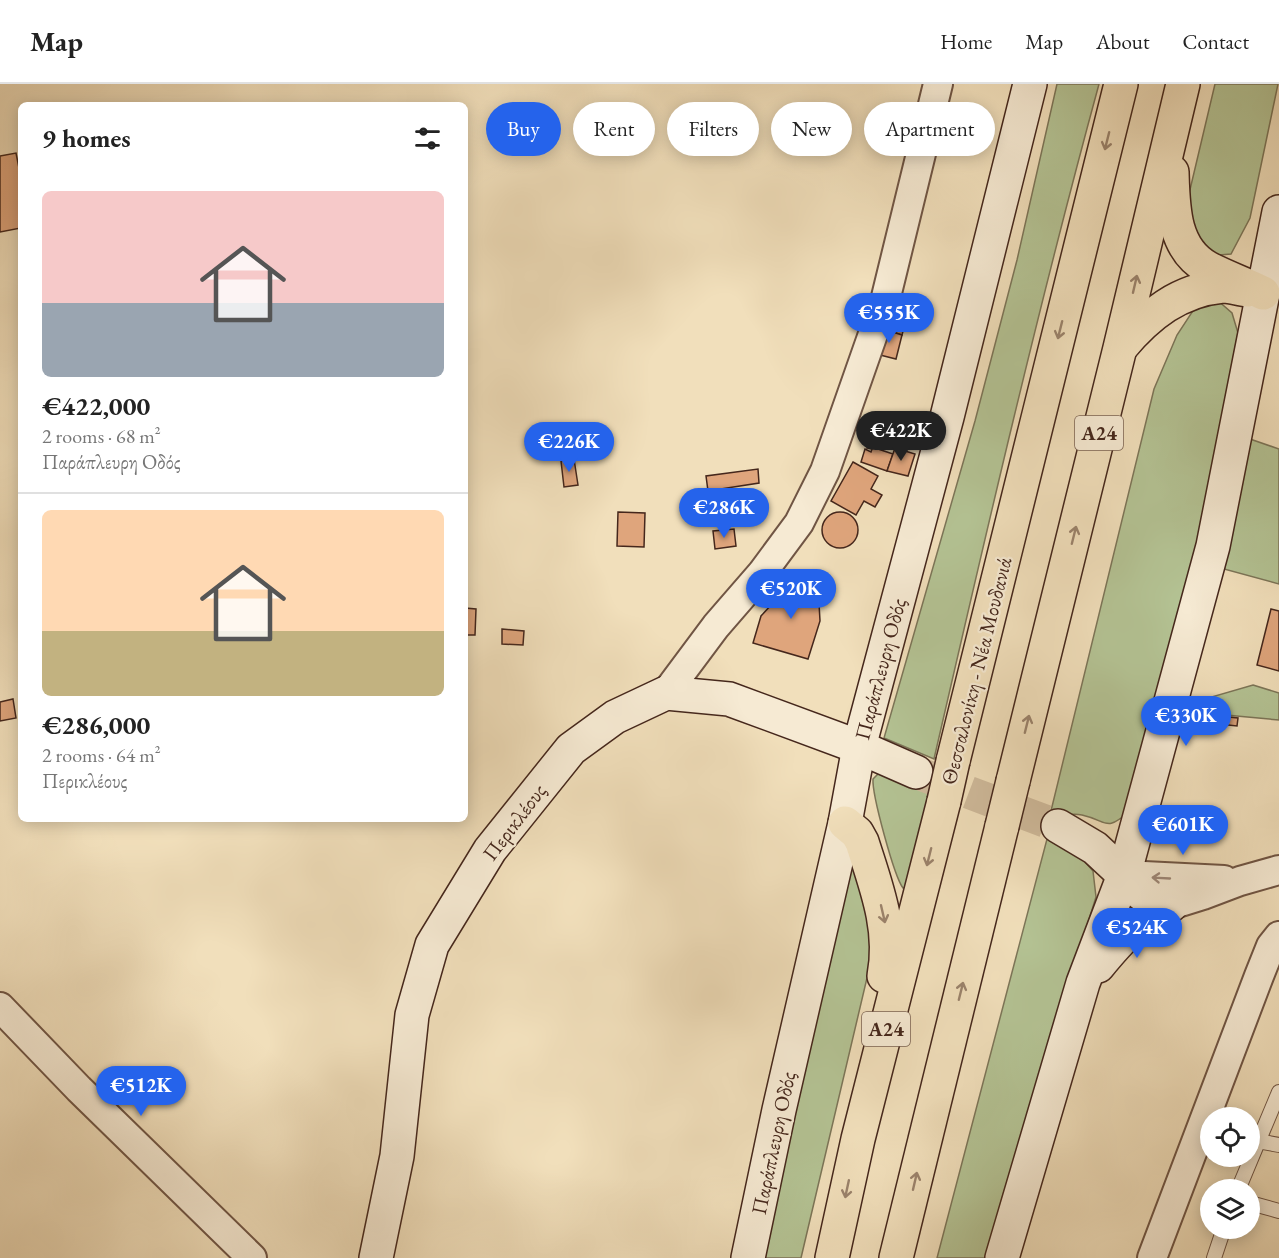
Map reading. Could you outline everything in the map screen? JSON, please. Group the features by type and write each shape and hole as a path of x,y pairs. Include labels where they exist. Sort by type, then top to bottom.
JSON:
{"highway":[{"name":"Θεσσαλονίκη - Νέα Μουδανιά","path":"832,1258 858,1139 1121,84"},
{"path":"1181,88 1172,170 1172,198 1176,224 1185,249 1206,267 1263,293"},
{"name":"Α24","path":"897,1258 1120,348 1181,88"},
{"path":"1120,348 1140,324 1166,305 1194,292 1225,286 1263,293"},
{"path":"845,823 857,833 862,842 881,905 887,935 886,964 864,1079 858,1139"}],"street":[{"path":"916,772 859,747 729,699 666,693 692,656 762,573 793,531 825,471 886,297 938,84"},
{"name":"Παράπλευρη Οδός","path":"748,1258 845,823 859,747 947,417 1030,84"},
{"path":"1002,1258 1083,983 1124,875 1213,546 1279,212"},
{"name":"Περικλέους","path":"376,1258 397,1156 412,1015 432,945 490,850 571,748 615,717 666,693"},
{"path":"1058,826 1095,848 1124,875 1134,891 1142,897 1171,905"},
{"path":"1083,983 1127,932 1151,914 1240,880 1279,870"},
{"path":"1124,875 1240,880"},
{"path":"1152,1258 1269,974 1271,946 1279,936"},
{"path":"0,1006 94,1104 252,1258"}],"lane":[{"path":"1260,1134 1279,1092"},
{"path":"1260,1142 1279,1145"},
{"path":"1260,1206 1279,1211"},
{"path":"1214,1258 1220,1239"}],"green space":[{"path":"1057,84 1099,84 1034,336 934,759 884,738 975,421 1017,260"},
{"path":"1215,84 1278,84 1250,218 1231,254 1207,256 1195,243 1188,198"},
{"path":"1216,299 1232,313 1238,333 1198,539 1130,811 1111,824 1078,814 1049,819 1154,389 1177,335 1196,306"},
{"path":"1250,439 1279,449 1279,584 1224,569"},
{"path":"1253,685 1279,693 1279,720 1204,713 1208,698"},
{"path":"886,772 934,786 906,888 903,888 899,881 889,852 874,788 873,779 878,774"},
{"path":"1047,839 1079,855 1093,871 1096,897 1003,1195 986,1258 937,1258"},
{"path":"850,854 856,858 875,944 801,1258 760,1258"}],"building":[{"path":"16,153 18,229 0,232 0,156"},
{"path":"891,296 911,301 902,335 883,329"},
{"path":"883,329 902,335 896,359 876,354"},
{"path":"876,422 886,425 878,449 893,454 887,471 861,462 865,449 871,452 872,449 867,448"},
{"path":"895,448 915,454 908,476 887,471"},
{"path":"574,459 578,485 564,487 561,461"},
{"path":"853,462 878,476 871,489 882,495 875,507 864,501 856,515 831,501"},
{"path":"758,469 759,483 708,491 706,476"},
{"path":"618,512 645,513 644,547 617,546"},
{"path":"840,512 853,517 858,530 853,543 840,548 827,543 822,530 827,517"},
{"path":"734,529 736,546 715,549 713,531"},
{"path":"789,576 818,586 820,621 808,659 753,643 761,616 784,591"},
{"path":"468,608 476,609 475,635 468,635"},
{"path":"1271,609 1279,611 1279,671 1257,665"},
{"path":"502,629 524,631 523,645 502,644"},
{"path":"13,699 16,718 0,721 0,702"},
{"path":"1219,716 1238,718 1237,726 1219,724"}],"tunnel":[{"path":"923,775 1058,826"}]}
